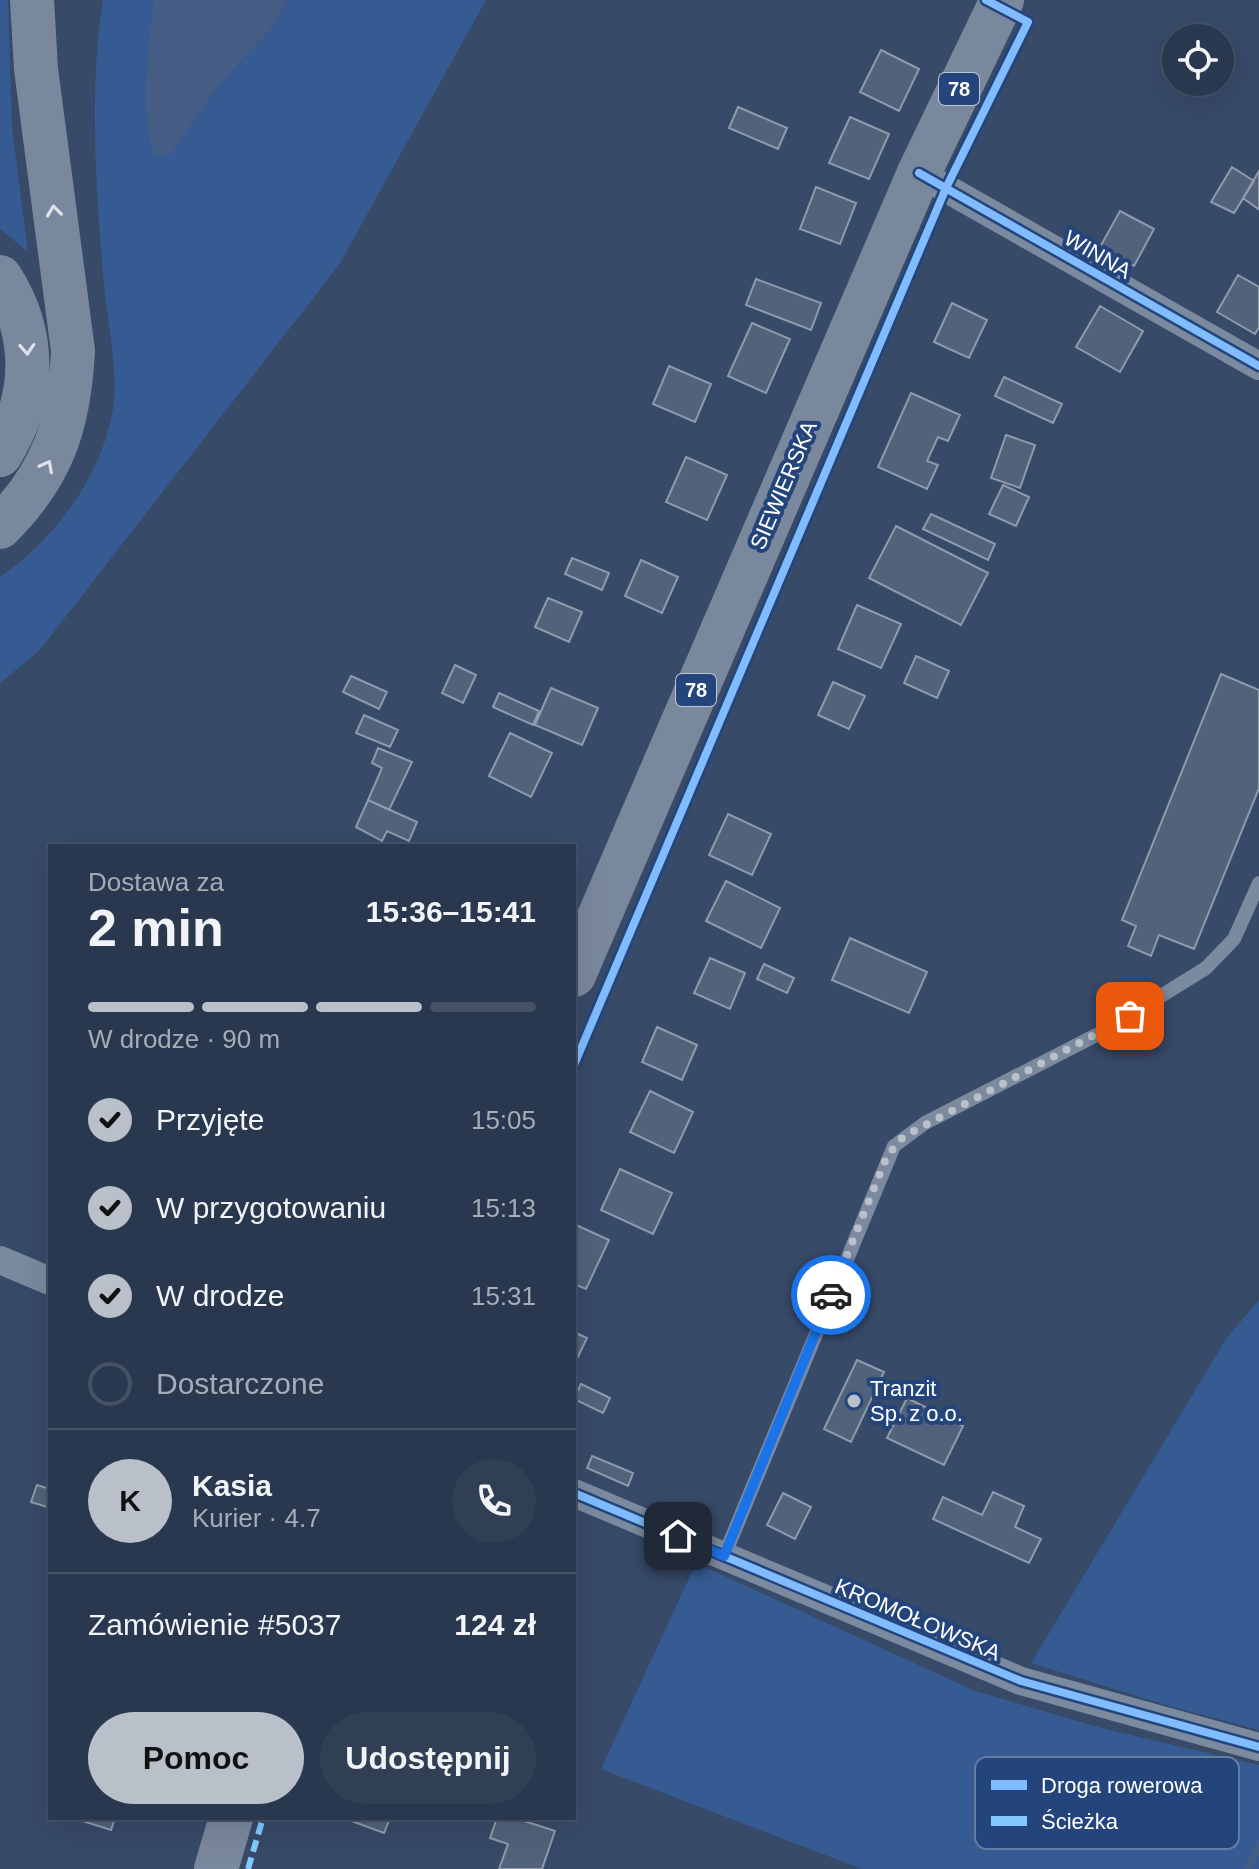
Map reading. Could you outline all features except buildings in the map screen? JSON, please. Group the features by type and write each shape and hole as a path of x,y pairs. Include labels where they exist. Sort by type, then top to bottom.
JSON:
{"main road":[{"path":"0,527 38,483 54,453 66,420 71,386 73,351 36,69 32,0"},
{"name":"SIEWIERSKA","path":"576,970 919,173 1002,0"},
{"path":"0,277 25,326 28,354 20,414 0,455"},
{"path":"216,1869 230,1820"}],"street":[{"name":"WINNA","path":"919,173 1259,366"},
{"path":"0,1260 48,1280"},
{"name":"KROMOŁOWSKA","path":"576,1494 1021,1681 1259,1747"}],"lane":[{"path":"724,1556 887,1156 894,1146 925,1123 1108,1029 1206,968 1234,939 1259,883"}],"shaded area":[{"path":"0,0 8,0 12,128 28,252 0,229"},
{"path":"103,0 154,0 147,99 170,154 206,103 269,30 288,0 486,0 339,265 39,651 0,683 0,577 39,544 73,504 98,458 113,409 113,360 103,275 95,137 96,66"},
{"path":"154,0 288,0 269,30 206,103 170,155 155,155 147,120 146,79"},
{"path":"1259,1300 1259,1730 1031,1663 1226,1339"},
{"path":"696,1563 975,1691 1105,1729 1225,1757 975,1757 975,1849 1239,1849 1239,1760 1259,1765 1259,1869 862,1869 601,1769"}],"waterway":[{"path":"1248,1869 1259,1845"}],"marked path":[{"path":"248,1869 262,1820"}],"cycle path":[{"path":"576,1060 946,188 1028,22 986,0"},
{"path":"919,173 1259,366"},
{"path":"576,1494 1021,1681 1259,1747"}],"way so far":[{"path":"831,1295 887,1156 903,1137 1130,1016"}],"place":[{"name":"Tranzit Sp. z o.o.","path":"854,1401"}],"route":[{"path":"678,1536 724,1556 831,1295"}]}
